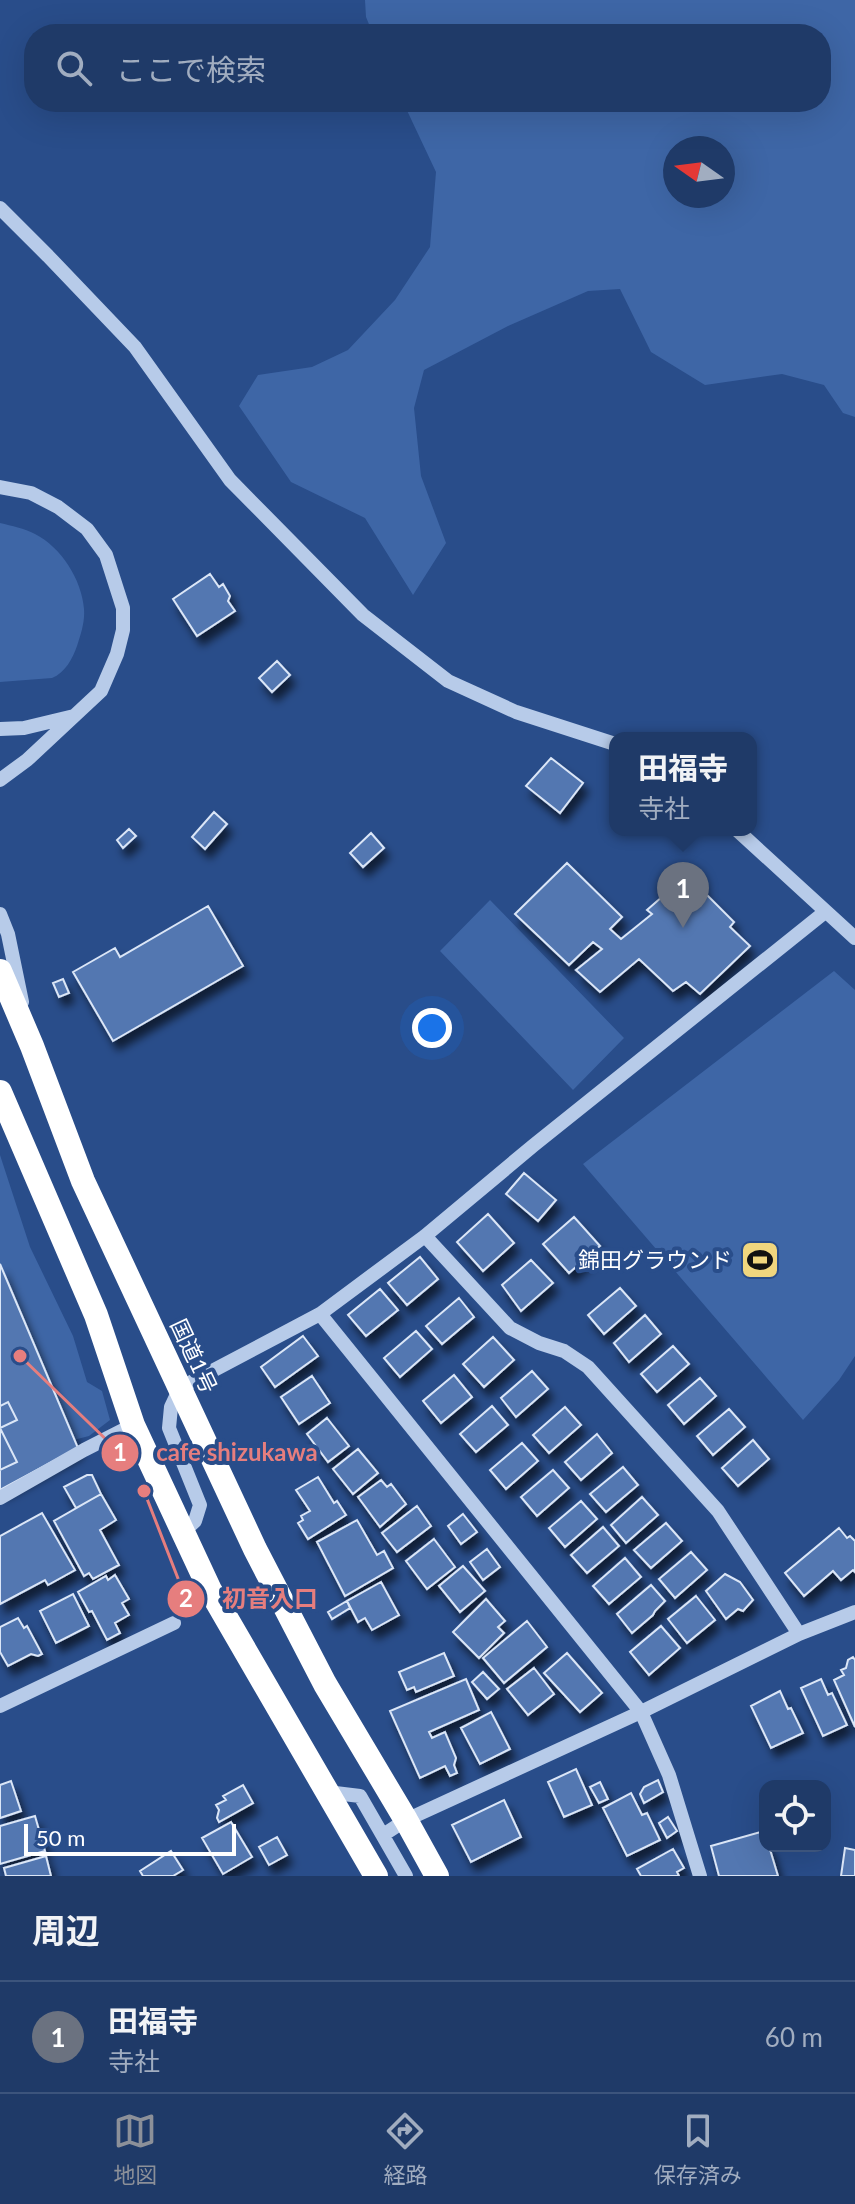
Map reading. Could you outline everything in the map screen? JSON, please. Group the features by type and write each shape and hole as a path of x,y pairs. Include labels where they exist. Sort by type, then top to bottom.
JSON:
{"highway":[{"name":"国道1号","path":"0,971 83,1181 255,1549 325,1684 437,1876"},
{"path":"0,1092 96,1315 133,1425 210,1590 376,1876"}],"street":[{"path":"0,208 135,347 230,480 363,615 448,681 516,712 609,742"},
{"path":"0,487 31,493 58,507 87,529 106,555 123,608 123,630 117,654 101,691 27,760 0,780"},
{"path":"0,729 24,728 74,716"},
{"path":"743,836 855,938"},
{"path":"183,1532 195,1521 200,1505 169,1428 171,1407 180,1388 320,1314 425,1236 825,912"},
{"path":"0,914 8,934 32,1046"},
{"path":"425,1236 510,1328 539,1343 564,1351 588,1367 718,1511 799,1634"},
{"path":"320,1314 641,1712 669,1775 700,1876"},
{"path":"0,1498 133,1425"},
{"path":"383,1835 406,1820 641,1712 799,1634 855,1612"},
{"path":"0,1706 174,1623"},
{"path":"327,1792 360,1796 406,1876"}],"shaded area":[{"path":"365,0 855,0 855,417 843,413 824,385 782,374 705,385 651,352 620,289 588,291 508,326 424,370 414,408 421,476 446,543 413,595 365,518 291,482 239,406 258,375 312,367 348,350 395,300 430,247 436,172 408,112 831,112 831,24 369,24"},
{"path":"0,523 27,530 53,547 79,587 84,614 80,637 68,665 52,678 0,682"},
{"path":"490,900 624,1038 573,1090 440,951"},
{"name":"錦田グラウンド","path":"834,971 855,990 855,1356 839,1380 803,1420 583,1164"},
{"path":"0,1155 30,1247 73,1336 87,1382 102,1391 110,1420 89,1436 54,1445 0,1480"}],"building":[{"path":"210,574 219,587 223,584 235,611 197,636 173,599"},
{"path":"277,661 290,675 272,692 259,678"},
{"path":"551,758 583,783 560,813 526,786"},
{"path":"214,812 227,824 205,849 192,837"},
{"path":"129,829 136,836 123,848 117,840"},
{"path":"371,833 384,848 363,867 350,853"},
{"path":"567,863 622,917 610,929 621,939 652,914 647,910 687,875 734,922 730,927 750,946 700,994 686,982 673,991 639,959 600,992 576,970 602,949 593,942 569,965 515,914"},
{"path":"208,906 243,966 113,1041 73,972 115,948 120,957"},
{"path":"63,979 69,993 59,997 53,983"},
{"path":"524,1173 556,1200 538,1221 506,1194"},
{"path":"488,1214 514,1243 483,1271 457,1242"},
{"path":"574,1217 600,1246 569,1273 543,1244"},
{"path":"420,1257 438,1279 407,1305 388,1283"},
{"path":"531,1260 553,1283 521,1311 502,1285"},
{"path":"0,1264 78,1448 0,1490"},
{"path":"620,1288 636,1306 604,1334 588,1315"},
{"path":"380,1289 398,1310 366,1336 348,1315"},
{"path":"459,1298 474,1317 442,1344 426,1326"},
{"path":"645,1315 661,1334 629,1362 614,1343"},
{"path":"416,1331 432,1349 400,1377 384,1358"},
{"path":"303,1336 318,1356 275,1387 261,1367"},
{"path":"493,1337 514,1360 484,1387 463,1364"},
{"path":"673,1346 689,1364 657,1392 641,1374"},
{"path":"532,1371 548,1389 516,1417 501,1398"},
{"path":"454,1375 472,1397 441,1423 423,1401"},
{"path":"312,1376 330,1403 299,1424 281,1397"},
{"path":"700,1378 716,1396 684,1424 668,1405"},
{"path":"8,1402 17,1420 0,1428 0,1406"},
{"path":"492,1406 508,1425 476,1452 460,1434"},
{"path":"565,1407 581,1425 549,1453 533,1435"},
{"path":"729,1409 745,1427 713,1455 697,1436"},
{"path":"327,1418 349,1446 328,1462 307,1434"},
{"path":"0,1428 17,1462 0,1470"},
{"path":"597,1434 612,1453 581,1480 565,1462"},
{"path":"753,1440 769,1459 738,1486 722,1468"},
{"path":"522,1443 538,1461 506,1489 490,1470"},
{"path":"358,1449 378,1473 353,1494 333,1469"},
{"path":"623,1467 638,1485 606,1512 590,1494"},
{"path":"553,1470 569,1488 537,1516 521,1497"},
{"path":"92,1475 101,1494 76,1508 64,1487"},
{"path":"318,1477 334,1503 337,1501 346,1515 308,1539 298,1523 303,1520 301,1516 310,1511 296,1490"},
{"path":"381,1480 387,1487 391,1484 406,1504 380,1527 358,1497"},
{"path":"101,1494 116,1520 100,1530 119,1565 93,1579 89,1573 84,1576 54,1521"},
{"path":"642,1497 658,1515 626,1543 611,1525"},
{"path":"581,1501 597,1519 565,1547 549,1528"},
{"path":"417,1506 431,1526 397,1552 382,1533"},
{"path":"42,1513 75,1570 48,1585 45,1580 0,1604 0,1536"},
{"path":"463,1514 477,1532 461,1544 448,1526"},
{"path":"357,1520 377,1555 384,1551 393,1568 345,1596 317,1542"},
{"path":"666,1523 682,1541 651,1568 634,1550"},
{"path":"603,1527 619,1546 587,1573 571,1555"},
{"path":"839,1528 847,1538 850,1536 855,1541 855,1572 853,1570 841,1580 833,1571 804,1596 785,1573"},
{"path":"434,1539 455,1567 427,1589 406,1561"},
{"path":"487,1549 500,1567 483,1580 470,1562"},
{"path":"691,1552 707,1570 675,1598 659,1579"},
{"path":"625,1558 641,1577 609,1604 593,1586"},
{"path":"463,1566 485,1591 460,1612 439,1586"},
{"path":"725,1574 740,1582 753,1600 743,1611 738,1609 726,1619 706,1591"},
{"path":"115,1575 129,1599 122,1603 129,1615 115,1623 120,1633 107,1640 78,1592 106,1576 108,1580"},
{"path":"381,1582 399,1615 372,1630 365,1618 358,1622 347,1601"},
{"path":"651,1585 665,1601 632,1633 617,1614"},
{"path":"73,1594 89,1626 56,1643 40,1611"},
{"path":"696,1596 715,1620 687,1643 668,1619"},
{"path":"486,1599 505,1621 498,1627 504,1633 479,1658 453,1632"},
{"path":"347,1601 350,1608 332,1619 328,1612"},
{"path":"18,1618 24,1628 27,1626 42,1654 31,1654 8,1666 0,1652 0,1627"},
{"path":"527,1621 547,1647 504,1683 483,1658"},
{"path":"661,1626 680,1648 649,1675 630,1652"},
{"path":"444,1653 454,1676 416,1692 414,1687 407,1690 399,1672"},
{"path":"567,1653 602,1693 580,1712 544,1673"},
{"path":"853,1657 855,1727 834,1680 844,1675 841,1670"},
{"path":"534,1668 554,1694 528,1715 507,1689"},
{"path":"483,1672 499,1689 487,1699 472,1682"},
{"path":"466,1679 479,1710 429,1732 432,1738 445,1732 456,1758 454,1765 457,1773 450,1776 445,1766 420,1778 390,1711"},
{"path":"821,1679 828,1695 832,1693 847,1725 823,1736 801,1688"},
{"path":"780,1691 803,1733 771,1748 751,1706"},
{"path":"491,1712 510,1749 480,1764 461,1728"},
{"path":"576,1769 592,1805 564,1817 548,1782"},
{"path":"658,1780 663,1792 644,1803 640,1794 644,1787"},
{"path":"11,1781 21,1811 0,1818 0,1785"},
{"path":"600,1782 608,1799 599,1803 590,1787"},
{"path":"243,1785 253,1803 219,1822 216,1805 226,1800 223,1796"},
{"path":"631,1793 642,1815 647,1813 660,1840 627,1856 603,1808"},
{"path":"504,1800 521,1837 471,1862 452,1825"},
{"path":"35,1816 45,1851 0,1864 0,1826"},
{"path":"668,1817 677,1831 667,1838 659,1823"},
{"path":"231,1822 252,1857 223,1874 202,1838"},
{"path":"759,1832 759,1852 771,1852 778,1876 719,1876 711,1846"},
{"path":"277,1837 287,1855 269,1865 259,1847"},
{"path":"845,1848 855,1850 855,1876 841,1876"},
{"path":"673,1849 684,1868 677,1872 679,1876 641,1876 637,1869"},
{"path":"171,1851 183,1870 173,1876 143,1876 140,1871"},
{"path":"46,1856 51,1876 6,1876 4,1868"}],"place":[{"name":"田福寺","path":"683,928"},
{"name":"錦田グラウンド","path":"760,1260"},
{"name":"cafe shizukawa","path":"20,1356"},
{"name":"初音入口","path":"144,1491"}]}
